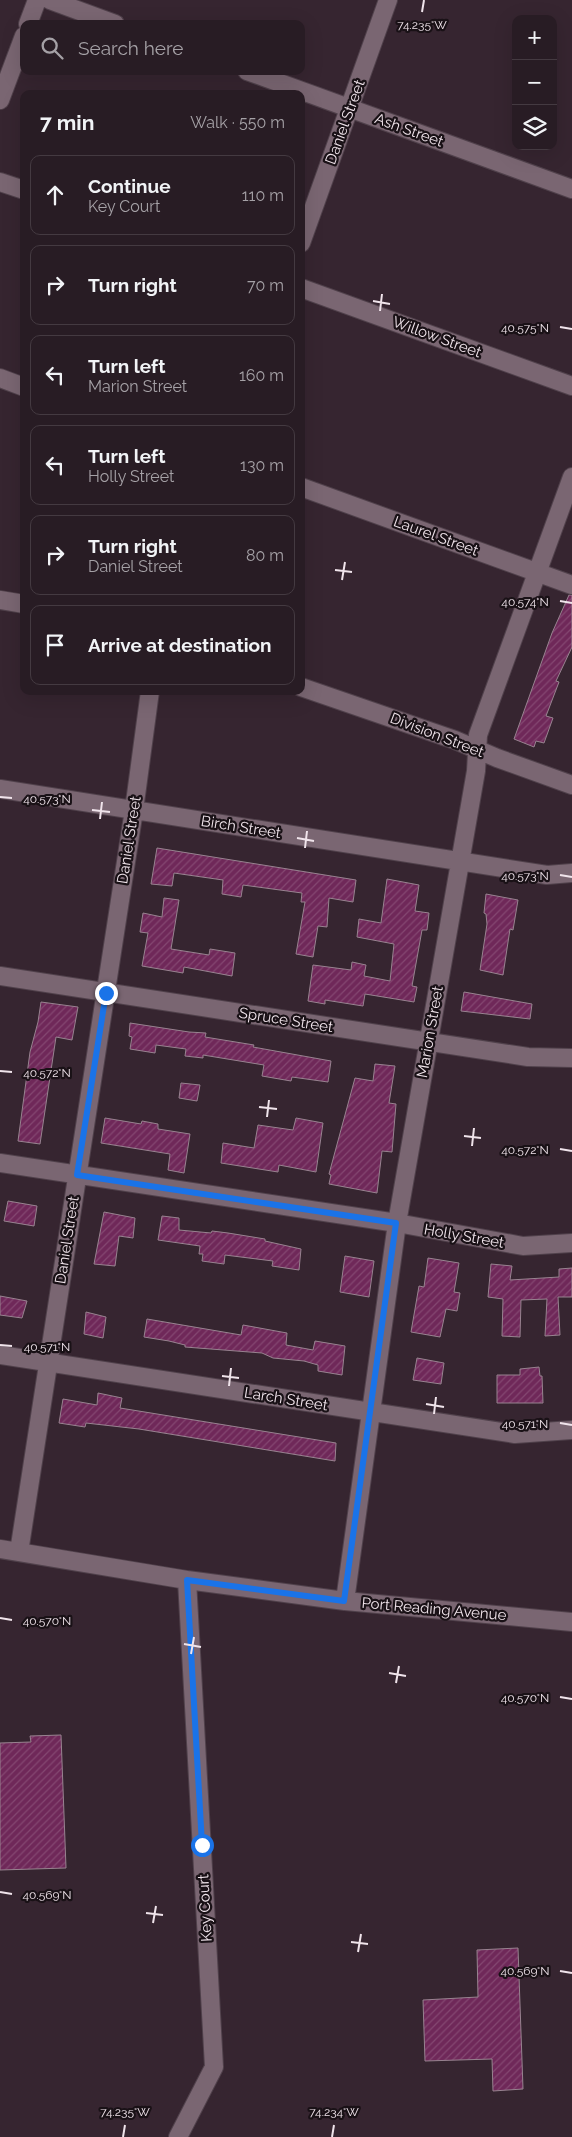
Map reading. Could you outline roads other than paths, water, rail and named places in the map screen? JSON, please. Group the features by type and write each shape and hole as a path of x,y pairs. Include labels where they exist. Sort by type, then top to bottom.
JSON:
{"street":[{"path":"30,20 37,0"},
{"path":"50,0 105,20"},
{"name":"Daniel Street","path":"305,232 388,0"},
{"path":"0,100 20,47"},
{"name":"Ash Street","path":"257,75 298,90"},
{"name":"Ash Street","path":"305,93 572,189"},
{"path":"0,182 20,189"},
{"name":"Willow Street","path":"305,289 572,386"},
{"path":"0,378 20,386"},
{"name":"Marion Street","path":"344,1601 396,1223 476,771 478,735 572,477"},
{"name":"Laurel Street","path":"305,488 572,584"},
{"path":"0,600 20,603"},
{"name":"Division Street","path":"305,688 456,740 477,750 572,785"},
{"name":"Daniel Street","path":"19,1552 134,810 149,695"},
{"name":"Birch Street","path":"0,789 547,875 572,873"},
{"name":"Spruce Street","path":"0,976 528,1058 572,1058"},
{"name":"Holly Street","path":"0,1163 396,1223 523,1246 572,1243"},
{"name":"Larch Street","path":"0,1355 515,1434 572,1430"},
{"name":"Port Reading Avenue","path":"0,1549 187,1580 344,1601 572,1622"},
{"name":"Key Court","path":"178,2137 214,2067 187,1580"}]}
